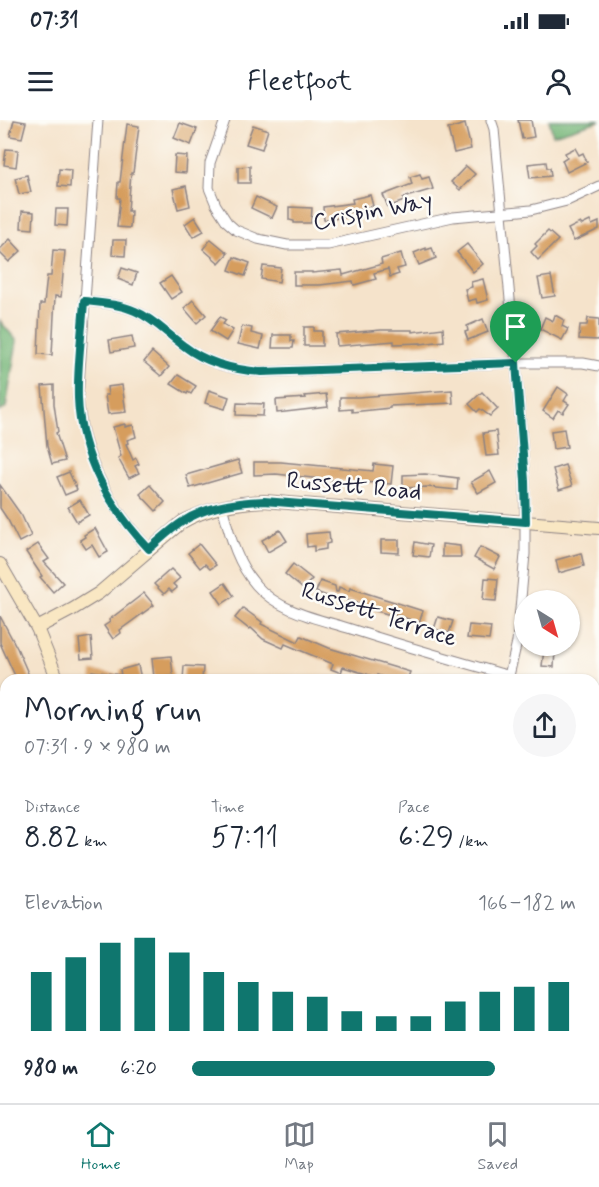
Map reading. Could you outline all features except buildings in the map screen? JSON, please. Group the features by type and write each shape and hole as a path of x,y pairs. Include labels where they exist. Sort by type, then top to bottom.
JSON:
{"street":[{"path":"98,120 78,398 84,439 97,476 112,504 149,549"},
{"name":"Crispin Way","path":"225,120 210,163 209,188 216,205 227,222 236,230 258,239 287,245 328,245 453,217 531,210 567,201 599,186"},
{"path":"491,120 494,129 503,213 525,481 526,522 517,642 510,674"},
{"path":"84,301 134,310 155,322 196,355 222,366 243,371 516,363 583,363 599,366"},
{"name":"Russett Road","path":"37,628 99,593 182,522 198,513 237,502 264,501 599,528"},
{"name":"Russett Terrace","path":"222,506 232,543 241,564 258,587 278,603 299,613 496,674"},
{"path":"0,564 37,628 56,674"}],"green space":[{"path":"549,120 599,120 599,121 553,135"},
{"path":"0,321 17,341 6,407 0,412"}],"route":[{"path":"84,301 134,310 155,322 196,355 222,366 243,371 516,363 526,522 264,501 237,502 198,513 182,522 149,549 112,504 97,476 84,439 78,398 84,301"}]}
